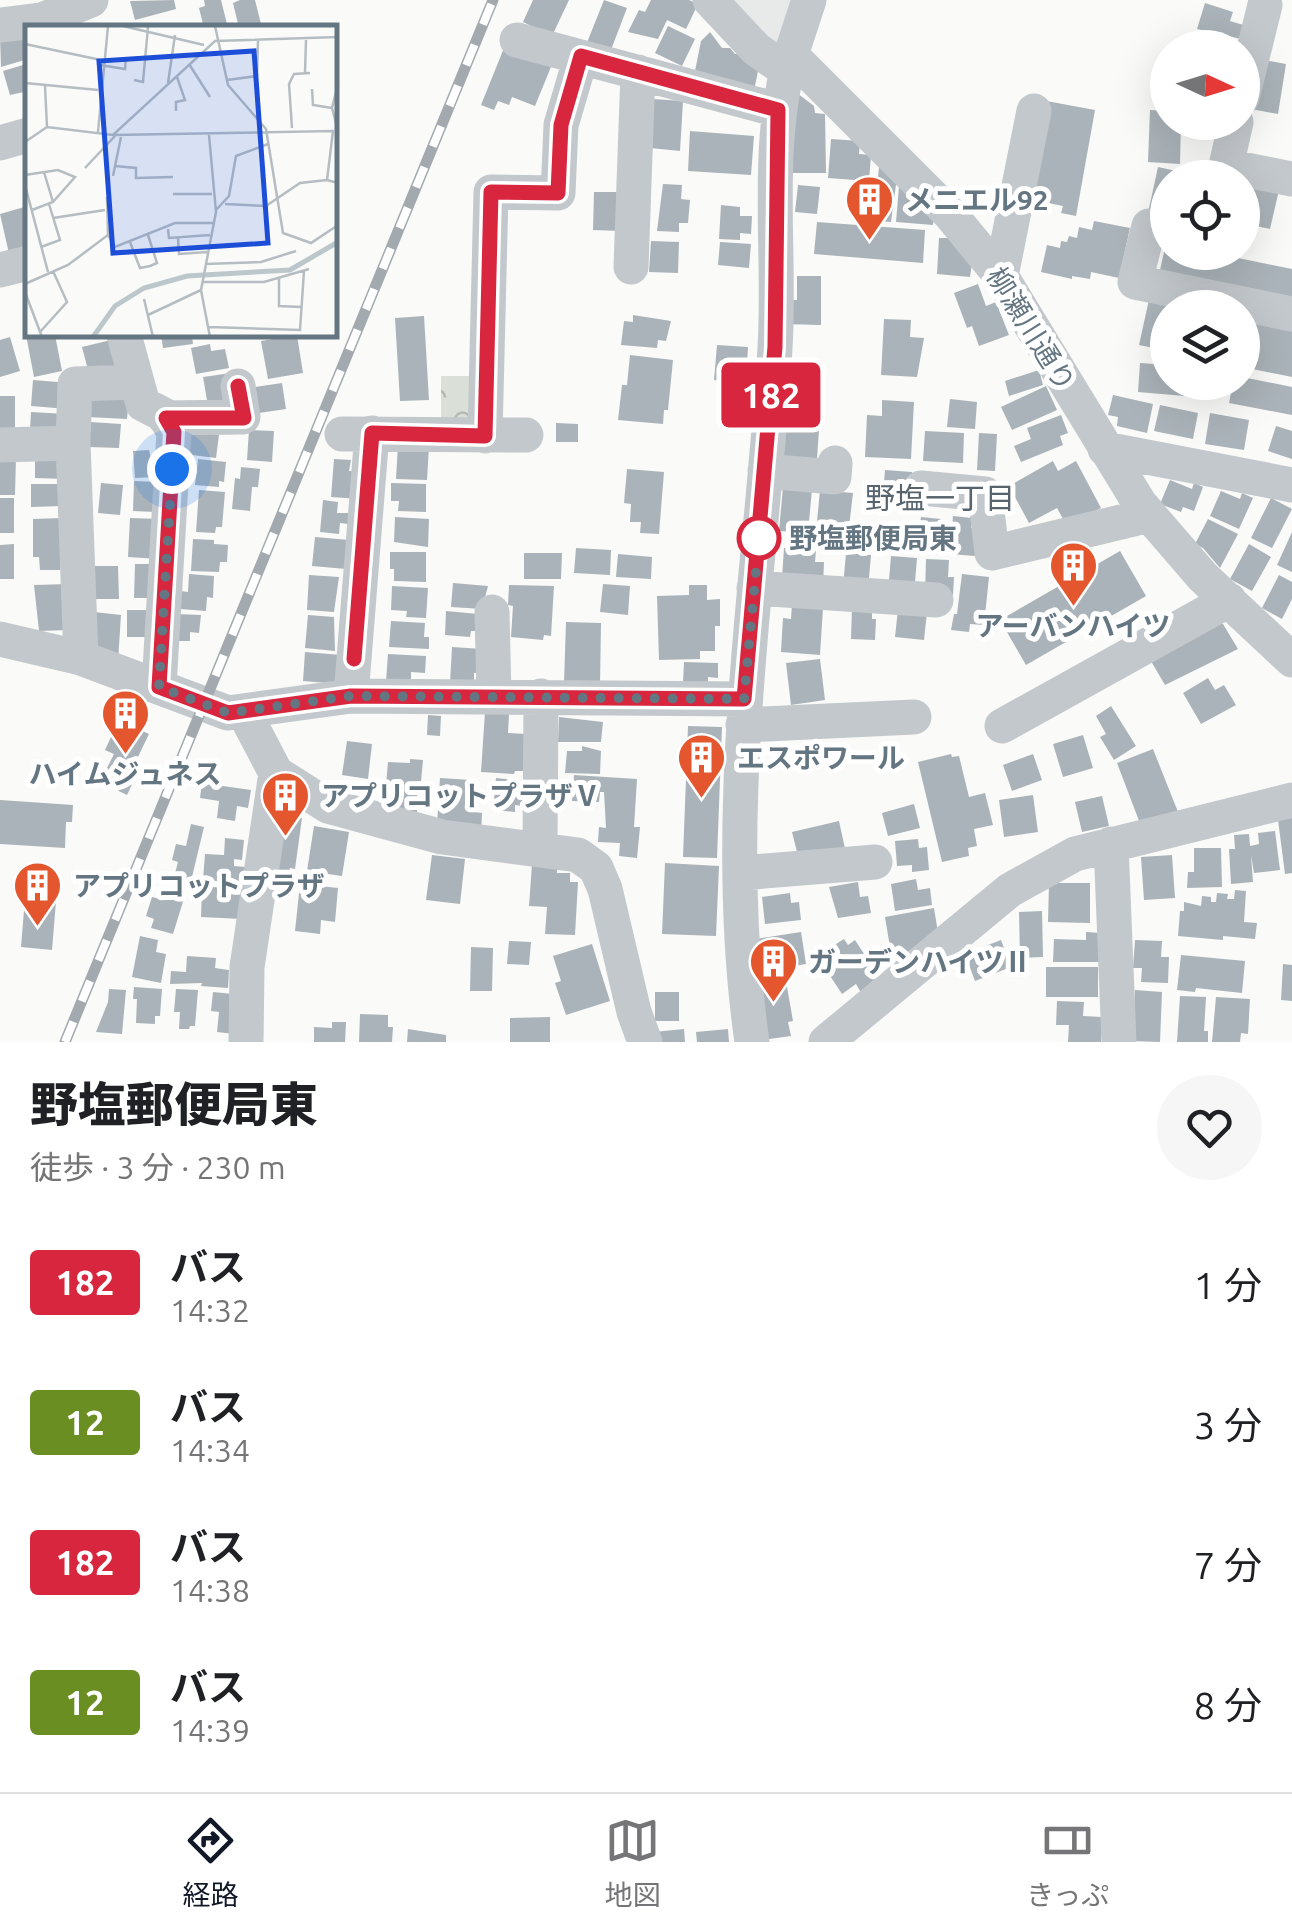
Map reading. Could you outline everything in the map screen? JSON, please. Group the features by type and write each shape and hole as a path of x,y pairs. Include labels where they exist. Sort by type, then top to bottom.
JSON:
{"street":[{"path":"0,25 43,24 90,0"},
{"name":"柳瀬川通り","path":"710,0 756,48 789,63 950,214 1000,276 1104,449 1150,516 1203,577 1292,660"},
{"path":"752,1042 746,1004 741,873 744,712 775,347 778,110 809,0"},
{"path":"1260,30 1266,5"},
{"path":"517,40 778,110"},
{"path":"485,436 491,192 558,193 561,125 581,56"},
{"path":"630,267 638,72"},
{"path":"1000,276 1034,110"},
{"path":"0,143 25,136"},
{"path":"1232,140 1226,166 1292,179"},
{"path":"1149,226 1135,282 1292,314"},
{"path":"0,270 25,264"},
{"path":"125,338 143,404 166,418 174,432 159,687"},
{"path":"80,658 74,384 135,382"},
{"path":"166,418 244,418 238,386"},
{"path":"351,696 357,433 526,435"},
{"path":"0,445 73,443"},
{"path":"1104,449 1292,485"},
{"path":"765,471 834,477 835,462"},
{"path":"921,488 985,494 992,553 1150,516"},
{"path":"754,588 936,600"},
{"path":"1002,726 1229,600"},
{"path":"492,612 494,696"},
{"path":"0,639 80,658 228,713 351,696 541,696 744,712 914,715"},
{"path":"540,848 541,696"},
{"path":"244,712 276,773 328,806 442,838 578,854 596,868 605,889 644,1042"},
{"path":"246,1042 246,967 276,773"},
{"path":"826,1042 1010,890 1075,854 1292,800"},
{"path":"1110,844 1119,1042"},
{"path":"741,873 875,862"}],"shaded area":[{"path":"710,0 795,0 781,43 756,49"}],"green space":[{"path":"441,376 487,376 485,436 441,436"}],"building":[{"path":"174,0 176,9 135,20 130,1"},
{"path":"204,0 221,0 227,25 203,25 199,8 205,6"},
{"path":"255,0 261,24 238,25 233,3"},
{"path":"533,0 569,0 552,36 523,22"},
{"path":"604,0 627,8 609,55 586,45"},
{"path":"651,0 689,0 698,4 686,29 667,20 658,39 628,32 639,10 645,12"},
{"path":"1205,3 1233,12 1230,21 1250,27 1249,30 1197,29"},
{"path":"668,26 695,39 682,66 655,53"},
{"path":"710,32 722,48 748,54 759,66 754,91 694,76 701,41"},
{"path":"0,37 25,37 25,60 1,67"},
{"path":"506,43 553,62 535,106 512,97 509,105 498,101 494,110 481,105"},
{"path":"1260,59 1286,64 1278,114 1260,111"},
{"path":"23,65 25,92 10,95 3,71"},
{"path":"797,93 814,106 815,113 825,114 826,173 789,173"},
{"path":"653,99 683,101 680,151 650,148"},
{"path":"1041,100 1095,110 1076,216 1061,213 1063,206 1023,198"},
{"path":"1150,110 1150,140 1181,140 1180,160 1148,162"},
{"path":"690,131 754,136 751,175 688,171"},
{"path":"831,139 860,141 859,154 871,155 869,181 828,178"},
{"path":"880,158 897,177 891,222 862,220 863,204 875,205"},
{"path":"663,184 682,185 681,199 690,200 688,223 679,223 679,232 657,231"},
{"path":"798,185 820,187 817,214 795,212"},
{"path":"899,186 934,215 933,225 896,222"},
{"path":"1260,186 1279,190 1270,229 1260,227"},
{"path":"594,192 621,192 620,231 593,230"},
{"path":"721,205 740,207 740,216 752,216 751,234 740,233 740,240 719,239"},
{"path":"25,207 25,253 10,258 0,214"},
{"path":"1094,221 1130,228 1119,278 1091,272 1090,279 1072,279 1041,272 1047,245 1060,248 1061,241 1067,242 1069,236 1077,238 1079,227 1092,230"},
{"name":"メニエル92","path":"817,222 925,230 923,263 814,254"},
{"path":"939,238 950,238 972,263 970,277 937,274"},
{"path":"651,241 679,242 678,273 649,272"},
{"path":"720,242 751,244 749,268 718,265"},
{"path":"1260,262 1292,269 1292,306 1260,300 1260,290 1213,290 1158,279 1160,270 1260,270"},
{"path":"797,276 821,276 821,325 782,324 783,300 797,300"},
{"path":"978,284 986,306 996,302 1009,335 979,346 972,326 967,328 954,293"},
{"path":"1150,295 1150,347 1139,345"},
{"path":"633,315 671,321 666,341 658,340 657,348 621,345 624,321 633,322"},
{"path":"424,316 429,400 400,401 395,318"},
{"path":"884,319 911,320 910,337 924,338 917,377 881,375"},
{"path":"1260,319 1292,325 1292,377 1260,371"},
{"path":"10,337 20,371 0,377 0,340"},
{"path":"27,338 56,338 62,371 34,377"},
{"path":"161,338 192,338 193,344 163,348"},
{"path":"297,338 303,373 268,379 261,341"},
{"path":"111,340 117,367 89,374 82,347"},
{"path":"210,344 211,351 225,349 229,368 196,374 191,348"},
{"path":"717,345 748,347 746,382 740,381 740,389 719,387 720,381 714,380"},
{"path":"630,355 673,360 663,424 618,420"},
{"path":"1140,363 1150,364 1150,393 1138,392"},
{"path":"1039,370 1043,385 1009,396 1005,381"},
{"path":"231,373 236,402 208,406 203,377"},
{"path":"33,380 70,383 68,409 31,406"},
{"path":"1260,381 1292,387 1292,415 1229,403 1260,400"},
{"path":"282,383 286,409 259,413 255,387"},
{"path":"1046,386 1057,410 1012,430 1001,407"},
{"path":"90,394 129,397 127,419 88,417"},
{"path":"1113,395 1153,404 1147,433 1117,426 1118,417 1108,415"},
{"path":"0,396 15,396 15,435 0,435"},
{"path":"782,397 821,400 817,459 777,456"},
{"path":"950,399 977,402 975,429 947,427"},
{"path":"882,400 914,402 911,459 865,457 867,415 882,416"},
{"path":"1160,405 1198,413 1193,439 1154,431"},
{"path":"31,412 66,414 66,432 30,430"},
{"path":"1210,413 1249,420 1244,450 1205,444"},
{"path":"1061,415 1068,433 1060,436 1063,445 1021,462 1014,446 1031,439 1027,428"},
{"path":"90,422 121,424 119,448 89,447"},
{"path":"556,423 578,424 578,442 556,442"},
{"path":"1276,426 1292,431 1292,459 1268,451"},
{"path":"249,430 274,431 272,462 247,460"},
{"path":"186,431 219,435 216,458 184,454"},
{"path":"925,431 964,433 963,463 923,461"},
{"path":"979,433 997,434 995,471 977,470"},
{"path":"398,444 429,446 427,480 396,479"},
{"path":"149,450 155,477 135,478 133,451"},
{"path":"35,455 66,456 65,479 35,478"},
{"path":"0,456 16,457 15,495 0,495"},
{"path":"198,459 226,462 224,482 219,481 219,487 195,485"},
{"path":"334,459 351,460 349,471 362,472 360,499 331,497"},
{"path":"1053,461 1058,471 1076,461 1101,508 1067,526 1057,508 1029,523 1009,486"},
{"path":"241,467 260,469 258,487 252,487 250,511 232,509 235,478 240,479"},
{"path":"627,469 664,472 659,534 640,533 641,522 630,522 631,504 624,503"},
{"path":"885,470 912,472 910,511 866,508 868,482 884,482"},
{"path":"1170,480 1192,489 1194,483 1203,487 1194,511 1183,507 1181,512 1160,504"},
{"path":"134,481 157,482 155,512 133,511"},
{"path":"101,483 123,485 120,515 98,513"},
{"path":"391,483 426,484 426,512 398,511 399,501 391,501"},
{"path":"31,484 63,484 63,506 31,507"},
{"path":"783,487 812,489 808,533 779,531"},
{"path":"199,490 225,492 222,527 216,527 215,533 196,532"},
{"path":"820,490 853,493 848,535 816,532"},
{"path":"1221,491 1240,499 1242,493 1253,498 1239,529 1210,516"},
{"path":"0,498 14,498 14,533 0,533"},
{"path":"1271,498 1292,509 1272,548 1251,538"},
{"path":"323,500 338,502 337,513 348,513 348,524 340,523 339,534 320,532"},
{"path":"953,516 971,518 971,528 977,528 975,556 950,554"},
{"path":"395,517 429,519 428,547 394,542"},
{"path":"921,517 941,519 940,525 946,526 942,555 923,552 926,534 919,533"},
{"path":"62,518 69,556 60,556 60,570 40,570 39,557 33,557 33,519"},
{"path":"130,518 161,519 159,559 128,557"},
{"path":"1208,519 1238,534 1220,568 1195,544"},
{"path":"1292,532 1292,572 1277,565"},
{"path":"315,537 349,540 346,569 312,566"},
{"path":"193,539 228,545 227,562 220,562 219,572 191,571"},
{"path":"14,544 14,579 0,579 0,545"},
{"path":"1249,544 1271,557 1252,591 1230,579"},
{"path":"576,548 611,550 610,575 574,573"},
{"path":"784,548 816,550 815,562 824,562 823,587 782,578"},
{"name":"アーバンハイツ","path":"1120,551 1146,596 1026,665 1000,620"},
{"path":"390,552 426,552 426,582 394,581"},
{"path":"524,553 562,553 561,579 524,579"},
{"path":"846,553 871,555 868,589 843,587"},
{"path":"618,554 652,557 651,579 616,577"},
{"path":"891,556 917,558 914,594 888,592"},
{"path":"926,559 949,560 948,577 954,577 953,595 925,594"},
{"path":"135,564 153,564 156,598 134,598"},
{"path":"93,566 118,566 119,599 93,599"},
{"path":"189,574 214,576 213,598 207,597 206,611 180,609 181,591 188,592"},
{"path":"962,574 989,577 984,625 970,624 969,632 951,630"},
{"path":"309,575 339,577 334,612 307,610"},
{"path":"1279,575 1292,582 1292,599 1282,619 1262,608"},
{"path":"453,583 488,586 482,609 451,607"},
{"path":"69,584 70,630 39,631 34,585"},
{"path":"603,584 630,586 628,615 600,612"},
{"path":"509,585 554,586 551,636 544,635 543,640 511,637 513,606 508,605"},
{"path":"689,585 707,585 707,600 720,599 715,651 700,651 700,659 659,660 657,596 689,595"},
{"path":"392,586 428,588 426,618 406,617 407,611 391,610"},
{"path":"792,604 823,608 820,655 781,652 783,618 791,619"},
{"path":"852,607 872,608 875,640 851,639"},
{"path":"898,609 927,612 924,640 895,637"},
{"path":"127,610 158,610 157,637 127,637"},
{"path":"446,611 478,614 476,631 471,631 470,637 445,635"},
{"path":"94,612 121,615 118,661 94,651"},
{"path":"177,614 201,615 199,633 190,632 190,641 176,641"},
{"path":"308,615 334,617 335,651 305,648"},
{"path":"391,621 425,623 424,637 429,637 429,649 389,647"},
{"path":"1213,621 1223,624 1238,649 1165,685 1148,656"},
{"path":"566,622 601,623 600,685 564,683"},
{"path":"452,647 482,649 480,673 474,673 474,686 450,684"},
{"path":"305,652 341,655 339,684 303,681"},
{"path":"388,654 426,656 425,673 411,672 411,683 386,681"},
{"path":"820,659 825,700 791,705 786,663"},
{"path":"684,662 718,663 718,678 708,677 708,685 683,683"},
{"path":"1208,678 1215,690 1224,685 1236,705 1201,724 1183,693"},
{"path":"1111,706 1136,746 1114,760 1100,737 1106,734 1096,716"},
{"path":"485,712 509,714 508,733 526,734 523,771 481,772"},
{"path":"428,715 441,716 440,736 427,735"},
{"path":"559,717 603,722 601,742 558,742"},
{"name":"ハイムジュネス","path":"119,720 149,734 136,761 142,763 127,795 100,782 114,754 105,750"},
{"name":"エスポワール","path":"688,726 722,727 717,858 683,857"},
{"path":"1083,735 1093,768 1063,777 1053,744"},
{"path":"347,741 372,744 368,779 342,775"},
{"path":"582,746 601,751 600,774 565,773 567,751 582,751"},
{"path":"1153,749 1178,812 1141,826 1117,763"},
{"path":"951,754 959,756 969,797 985,793 993,825 974,829 977,846 968,848 969,856 942,862 918,762"},
{"path":"1033,754 1042,780 1012,791 1003,765"},
{"path":"410,759 423,760 421,782 417,781 417,815 389,813 390,797 385,797 388,762 410,763"},
{"path":"574,775 637,779 637,858 619,856 620,843 598,842 599,827 606,828 604,792 600,792 599,802 572,801"},
{"path":"440,778 471,780 469,805 474,805 474,812 482,813 481,836 437,825"},
{"path":"496,778 526,781 523,806 515,805 515,812 493,810"},
{"path":"202,783 251,790 248,808 237,806 235,821 217,818 219,801 200,798"},
{"path":"1033,795 1038,832 1004,837 999,800"},
{"path":"1102,796 1109,826 1082,832 1075,802"},
{"path":"0,800 73,805 72,822 66,822 65,848 0,844"},
{"path":"914,804 920,828 888,836 882,813"},
{"name":"アプリコットプラザⅤ","path":"277,815 302,818 295,869 290,868 287,889 267,886"},
{"path":"1292,818 1292,873 1285,874 1278,820"},
{"path":"839,821 846,853 800,864 792,832"},
{"path":"191,824 204,827 191,881 174,877 178,862 172,860 176,844 186,846"},
{"path":"314,826 349,832 342,876 307,871"},
{"path":"1275,831 1280,870 1254,873 1251,855 1253,882 1231,884 1229,849 1235,849 1234,835 1249,834 1250,846 1259,844 1258,833"},
{"path":"225,838 244,840 242,860 234,859 234,866 245,867 244,883 203,880 205,854 224,855"},
{"path":"918,839 919,848 927,847 929,870 912,872 912,865 897,866 895,841"},
{"path":"1194,848 1221,848 1222,887 1187,888 1188,872 1194,872"},
{"path":"432,855 465,859 460,904 426,900"},
{"path":"1172,855 1175,898 1144,900 1141,857"},
{"path":"665,863 719,866 716,936 662,934"},
{"path":"532,864 557,865 557,873 570,873 570,882 578,882 575,935 545,934 547,907 529,906"},
{"name":"アプリコットプラザ","path":"27,874 58,877 52,950 21,947"},
{"path":"916,879 918,890 930,888 932,905 895,911 891,884"},
{"path":"858,882 860,897 868,896 871,913 838,918 829,887"},
{"path":"1049,883 1090,883 1090,923 1048,922"},
{"path":"300,884 338,888 335,922 321,920 320,934 295,931"},
{"path":"202,886 224,888 223,894 243,895 242,919 201,917"},
{"path":"162,889 185,895 173,934 151,928 154,919 146,916 152,897 160,899"},
{"path":"1235,890 1246,891 1244,922 1257,923 1255,939 1178,936 1184,902 1201,906 1202,896 1216,902 1217,893 1234,899"},
{"path":"790,893 791,903 799,902 801,920 765,924 762,897"},
{"path":"934,908 940,945 921,954 892,959 885,917"},
{"path":"1042,911 1043,957 1020,958 1019,912"},
{"path":"801,932 806,964 756,972 750,940"},
{"path":"1086,932 1101,933 1100,962 1053,962 1054,939 1086,940"},
{"path":"140,936 158,940 156,952 166,954 161,983 132,977"},
{"path":"844,939 848,945 855,940 883,983 863,996 856,984 842,994 817,956"},
{"path":"1001,940 1011,967 975,981 965,954"},
{"path":"1135,940 1162,941 1161,957 1169,957 1168,983 1141,982 1142,968 1133,968"},
{"path":"509,941 531,942 529,965 507,964"},
{"path":"592,944 610,1001 566,1015 555,983 561,981 553,956"},
{"path":"471,947 493,948 492,991 470,991"},
{"path":"1181,955 1245,961 1242,993 1177,990"},
{"path":"187,956 216,958 215,968 229,970 228,988 201,986 202,983 170,984 171,971 186,972"},
{"path":"1283,964 1292,965 1292,1001 1281,1000"},
{"path":"1046,967 1098,967 1098,997 1046,997"},
{"name":"ガーデンハイツⅡ","path":"786,981 793,1021 788,1022 791,1036 762,1040 753,987"},
{"path":"134,987 162,989 160,1016 155,1016 155,1024 136,1023"},
{"path":"109,989 126,990 122,1034 96,1032"},
{"path":"176,989 198,990 195,1026 189,1029 179,1029 180,1012 174,1012"},
{"path":"1135,990 1162,992 1160,1042 1132,1041"},
{"path":"213,992 233,994 235,1034 217,1032 219,1012 211,1011"},
{"path":"655,992 679,992 679,1021 655,1021"},
{"path":"1180,996 1206,997 1204,1031 1208,1031 1208,1042 1177,1042"},
{"path":"1216,997 1250,999 1248,1034 1241,1033 1240,1042 1212,1042"},
{"path":"1057,1001 1084,1002 1083,1016 1102,1017 1101,1042 1068,1042 1069,1025 1056,1025"},
{"path":"360,1014 388,1015 388,1027 393,1027 392,1042 359,1042"},
{"path":"550,1017 550,1042 510,1042 510,1018"},
{"path":"332,1022 346,1022 345,1042 314,1042 314,1027 332,1028"},
{"path":"408,1029 446,1035 446,1042 407,1042"},
{"path":"684,1029 685,1042 654,1042 654,1032"},
{"path":"728,1029 729,1042 697,1042 696,1032"}],"railway":[{"path":"65,1042 493,0"}],"bus line":[{"name":"182","path":"238,386 244,418 166,418 174,432 159,687 228,713 351,696 744,699 775,347 778,110 581,56 561,125 558,193 491,192 485,436 372,433 354,659"}],"place":[{"name":"メニエル92","path":"870,242"},
{"name":"野塩郵便局東","path":"759,538"},
{"name":"アーバンハイツ","path":"1073,608"},
{"name":"ハイムジュネス","path":"125,756"},
{"name":"エスポワール","path":"702,800"},
{"name":"アプリコットプラザⅤ","path":"286,838"},
{"name":"アプリコットプラザ","path":"38,928"},
{"name":"ガーデンハイツⅡ","path":"773,1004"}],"district":[{"name":"野塩一丁目","path":"940,499"}],"route":[{"path":"172,469 159,687 228,713 351,696 744,699 759,538"}]}
